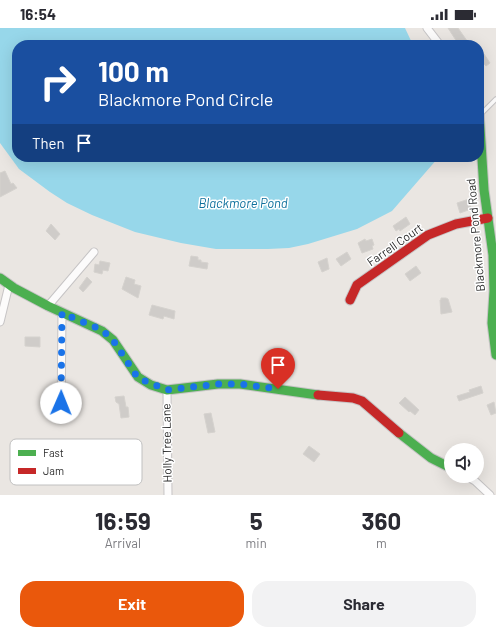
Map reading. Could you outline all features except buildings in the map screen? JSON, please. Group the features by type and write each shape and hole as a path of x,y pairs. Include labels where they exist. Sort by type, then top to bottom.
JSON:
{"street":[{"path":"427,28 436,40"},
{"name":"Blackmore Pond Road","path":"482,162 494,279 492,323 496,355"},
{"name":"Farrell Court","path":"350,300 357,285 428,235 456,224 488,218"},
{"path":"48,306 94,252"},
{"path":"0,278 48,306 102,330 113,340 138,378 167,390 218,384 240,384 318,395 353,398 362,401 369,406 405,438 431,458 444,464"},
{"path":"0,322 9,284"},
{"path":"61,418 62,313"},
{"name":"Holly Tree Lane","path":"167,390 168,495"},
{"path":"477,483 490,495"}],"lane":[{"path":"484,110 496,99"}],"water":[{"name":"Blackmore Pond","path":"0,28 405,28 411,40 12,40 12,159 0,143"},
{"name":"Blackmore Pond","path":"14,162 435,162 392,211 357,229 308,244 289,248 268,249 216,249 181,243 135,232 92,215 67,203 19,169"}],"traffic: fast":[{"path":"482,162 484,190 493,255 494,291 492,323 496,355"},
{"path":"0,278 14,288 48,306 102,331 113,340 138,377 151,385 167,390 218,384 240,384 318,395"},
{"path":"399,433 431,458 444,464"}],"traffic: jam":[{"path":"350,300 357,285 428,235 456,224 488,218"},
{"path":"318,395 353,398 362,401 399,433"}],"route":[{"path":"61,403 62,313 102,330 113,340 138,378 151,385 167,390 218,384 240,384 278,389"}]}
